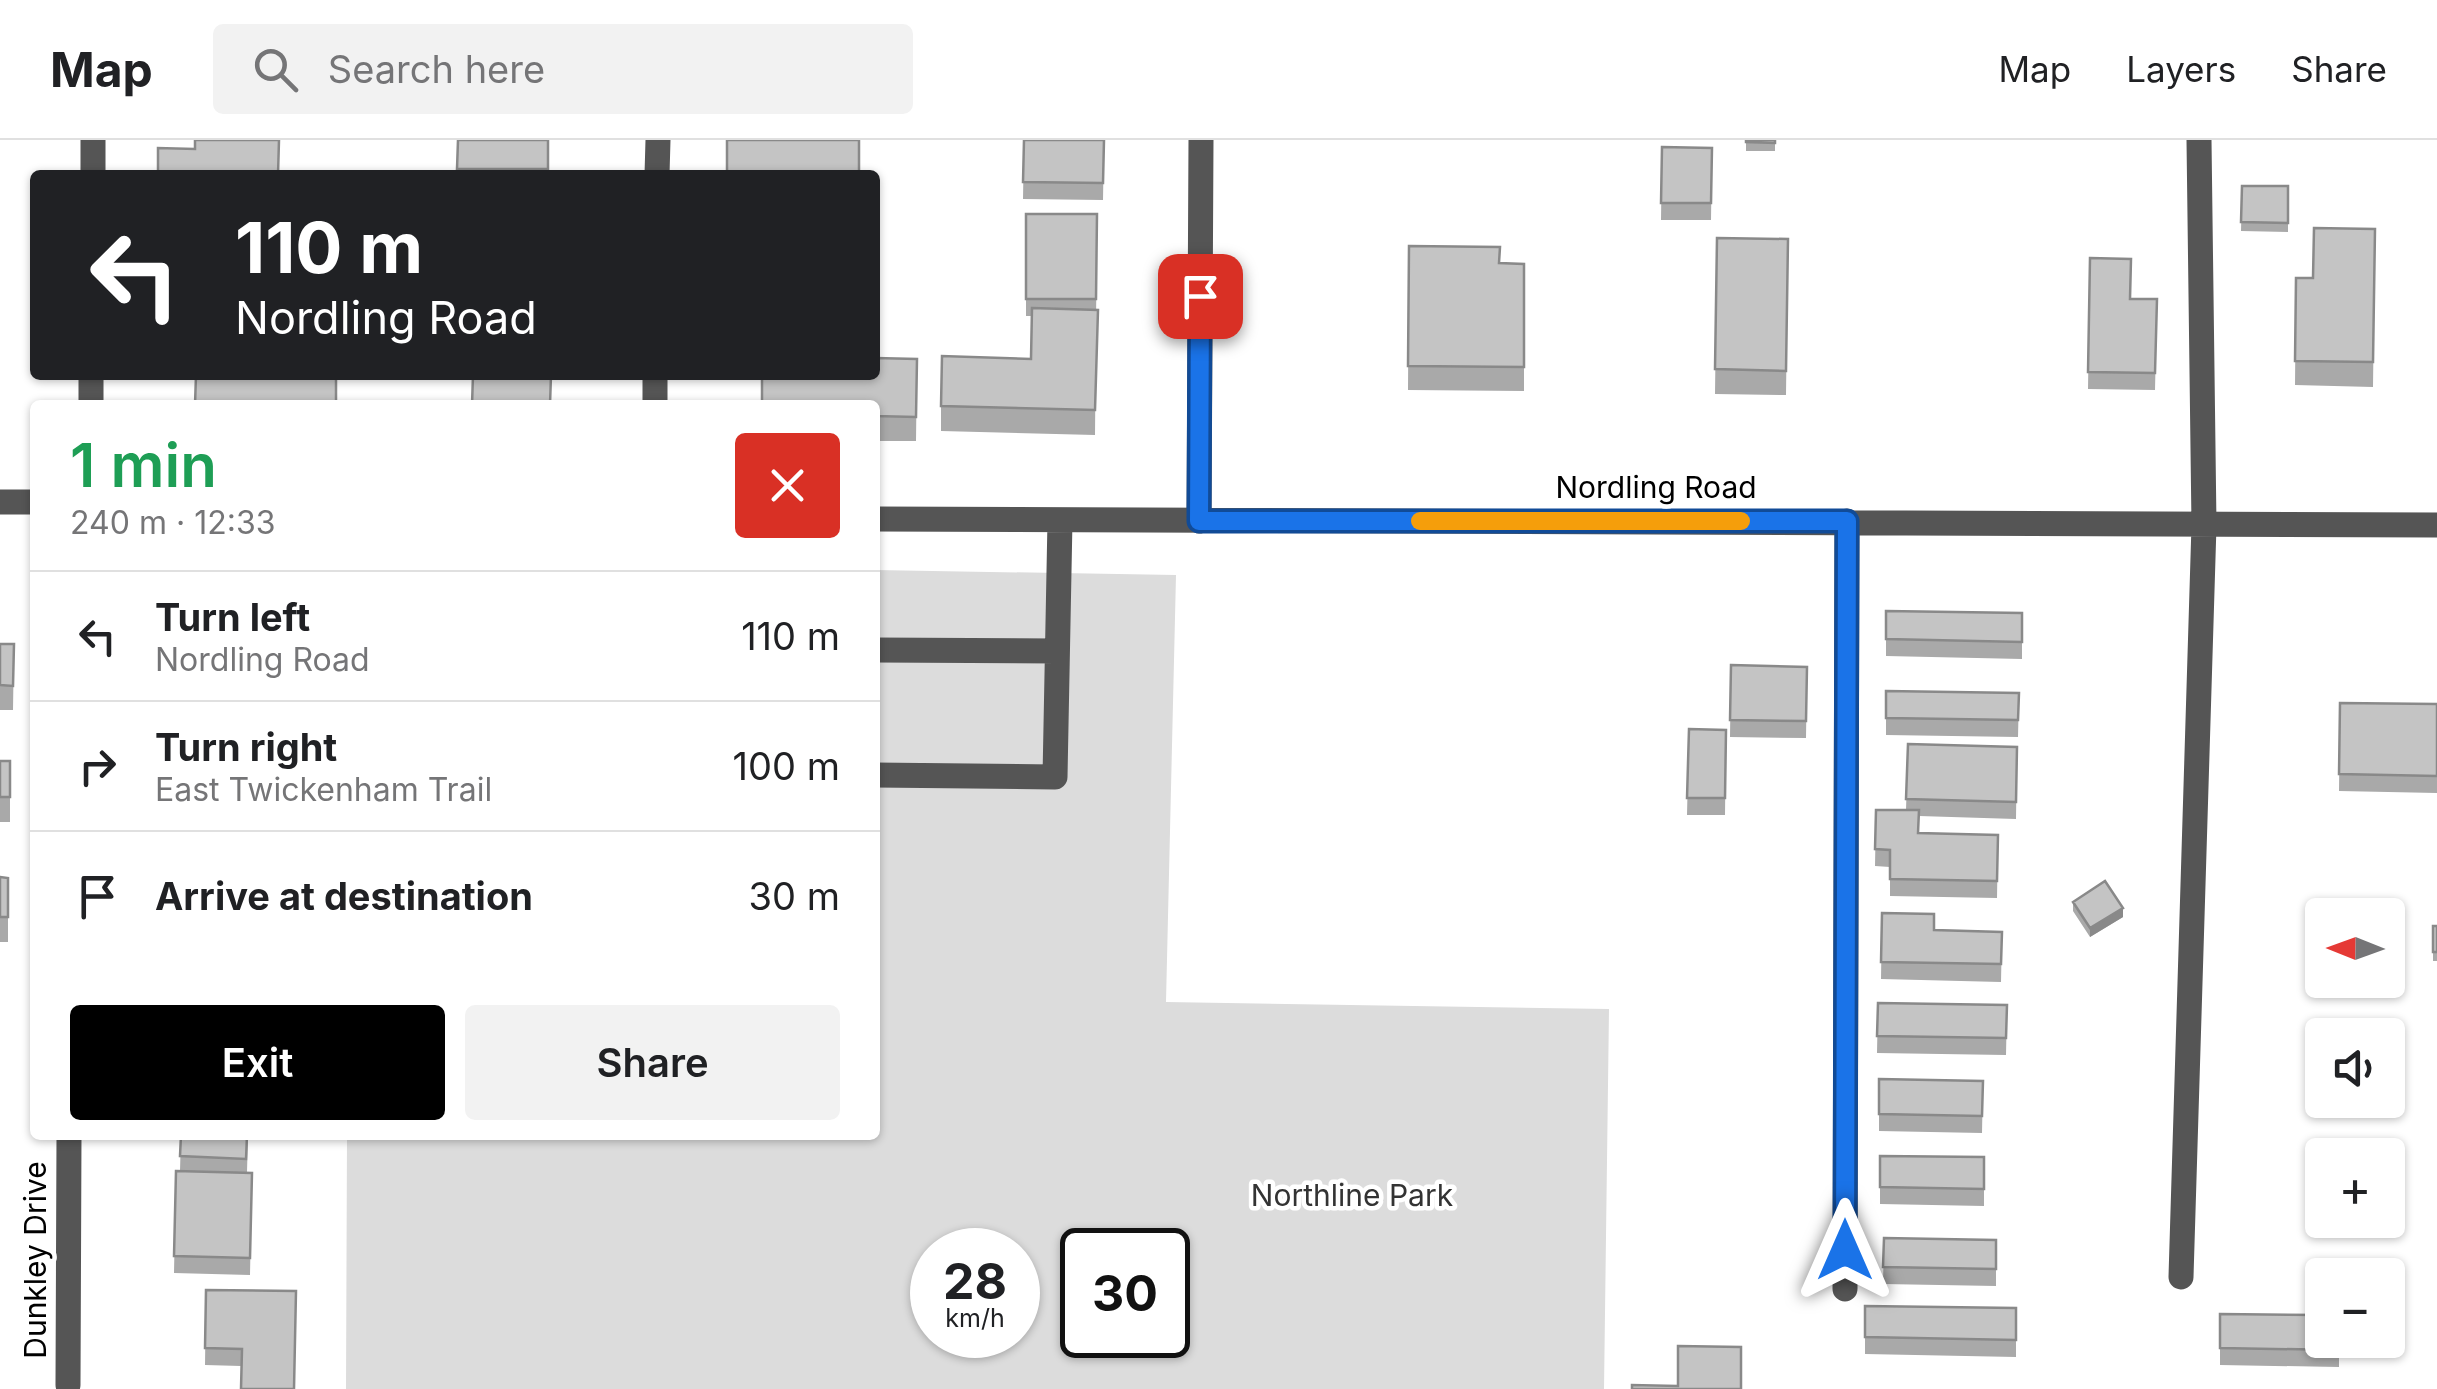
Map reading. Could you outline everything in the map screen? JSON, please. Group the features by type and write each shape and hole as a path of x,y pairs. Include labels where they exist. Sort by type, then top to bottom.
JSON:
{"street":[{"path":"93,140 93,170"},
{"path":"658,140 658,170"},
{"path":"1199,521 1201,140"},
{"path":"2181,1277 2204,525 2199,140"},
{"path":"0,502 30,502"},
{"name":"Nordling Road","path":"880,519 2437,525"},
{"path":"880,775 1055,777 1060,520"},
{"path":"1844,1289 1847,521"},
{"path":"880,650 1058,651"},
{"name":"Dunkley Drive","path":"68,1140 68,1384"}],"green space":[{"name":"Northline Park","path":"880,570 1176,575 1166,1002 1609,1009 1604,1389 346,1389 347,1140 880,1140"}],"building":[{"path":"195,140 279,140 278,170 158,170 158,148 195,149"},
{"path":"458,140 548,140 548,169 457,169"},
{"path":"727,140 859,140 859,170 727,170"},
{"path":"1024,140 1104,140 1103,183 1023,182"},
{"path":"1775,140 1775,143 1746,142"},
{"path":"1662,147 1712,148 1711,203 1661,203"},
{"path":"2242,186 2288,186 2288,223 2241,222"},
{"path":"1026,214 1097,214 1096,299 1026,299"},
{"path":"2314,228 2375,229 2373,362 2295,361 2296,278 2313,278"},
{"path":"1717,238 1788,239 1786,371 1715,369"},
{"path":"1409,246 1500,247 1499,263 1524,264 1524,367 1408,366"},
{"path":"2090,258 2131,259 2130,299 2157,299 2155,373 2088,372"},
{"path":"1032,308 1098,310 1095,410 941,406 942,356 1031,359"},
{"path":"880,358 917,359 916,417 880,416 880,400 762,400 762,380 880,380"},
{"path":"196,380 336,380 336,400 195,400"},
{"path":"473,380 551,380 550,400 472,400"},
{"path":"1886,611 2022,613 2022,642 1886,639"},
{"path":"0,644 14,644 13,686 0,685"},
{"path":"1731,665 1807,667 1806,721 1730,720"},
{"path":"1886,691 2019,693 2018,720 1886,718"},
{"path":"2340,703 2437,704 2437,776 2339,774"},
{"path":"1689,729 1726,730 1725,798 1687,798"},
{"path":"1908,744 2017,747 2016,802 1906,799"},
{"path":"0,761 10,761 10,797 0,797"},
{"path":"1876,810 1919,810 1918,833 1998,835 1997,881 1890,879 1890,850 1875,849"},
{"path":"0,877 8,878 8,917 0,917"},
{"path":"2105,881 2123,908 2090,928 2073,902"},
{"path":"1882,913 1934,914 1934,930 2002,932 2001,964 1881,962"},
{"path":"2433,926 2437,926 2437,952 2433,952"},
{"path":"1878,1003 2007,1005 2006,1038 1877,1036"},
{"path":"1879,1079 1983,1081 1982,1116 1879,1114"},
{"path":"181,1140 247,1140 246,1159 180,1156"},
{"path":"1880,1156 1984,1157 1984,1189 1880,1187"},
{"path":"176,1171 252,1173 250,1258 174,1256"},
{"path":"1884,1238 1996,1240 1996,1269 1883,1267"},
{"path":"206,1290 296,1291 294,1389 241,1389 242,1349 205,1348"},
{"path":"1865,1306 2016,1308 2016,1340 1865,1337"},
{"path":"2220,1314 2305,1315 2305,1349 2220,1348"},
{"path":"1678,1346 1741,1347 1741,1389 1632,1389 1632,1385 1678,1386"}],"slow traffic":[{"path":"1420,521 1741,521"}],"route":[{"path":"1200,296 1199,521 1847,521 1845,1250"}]}
